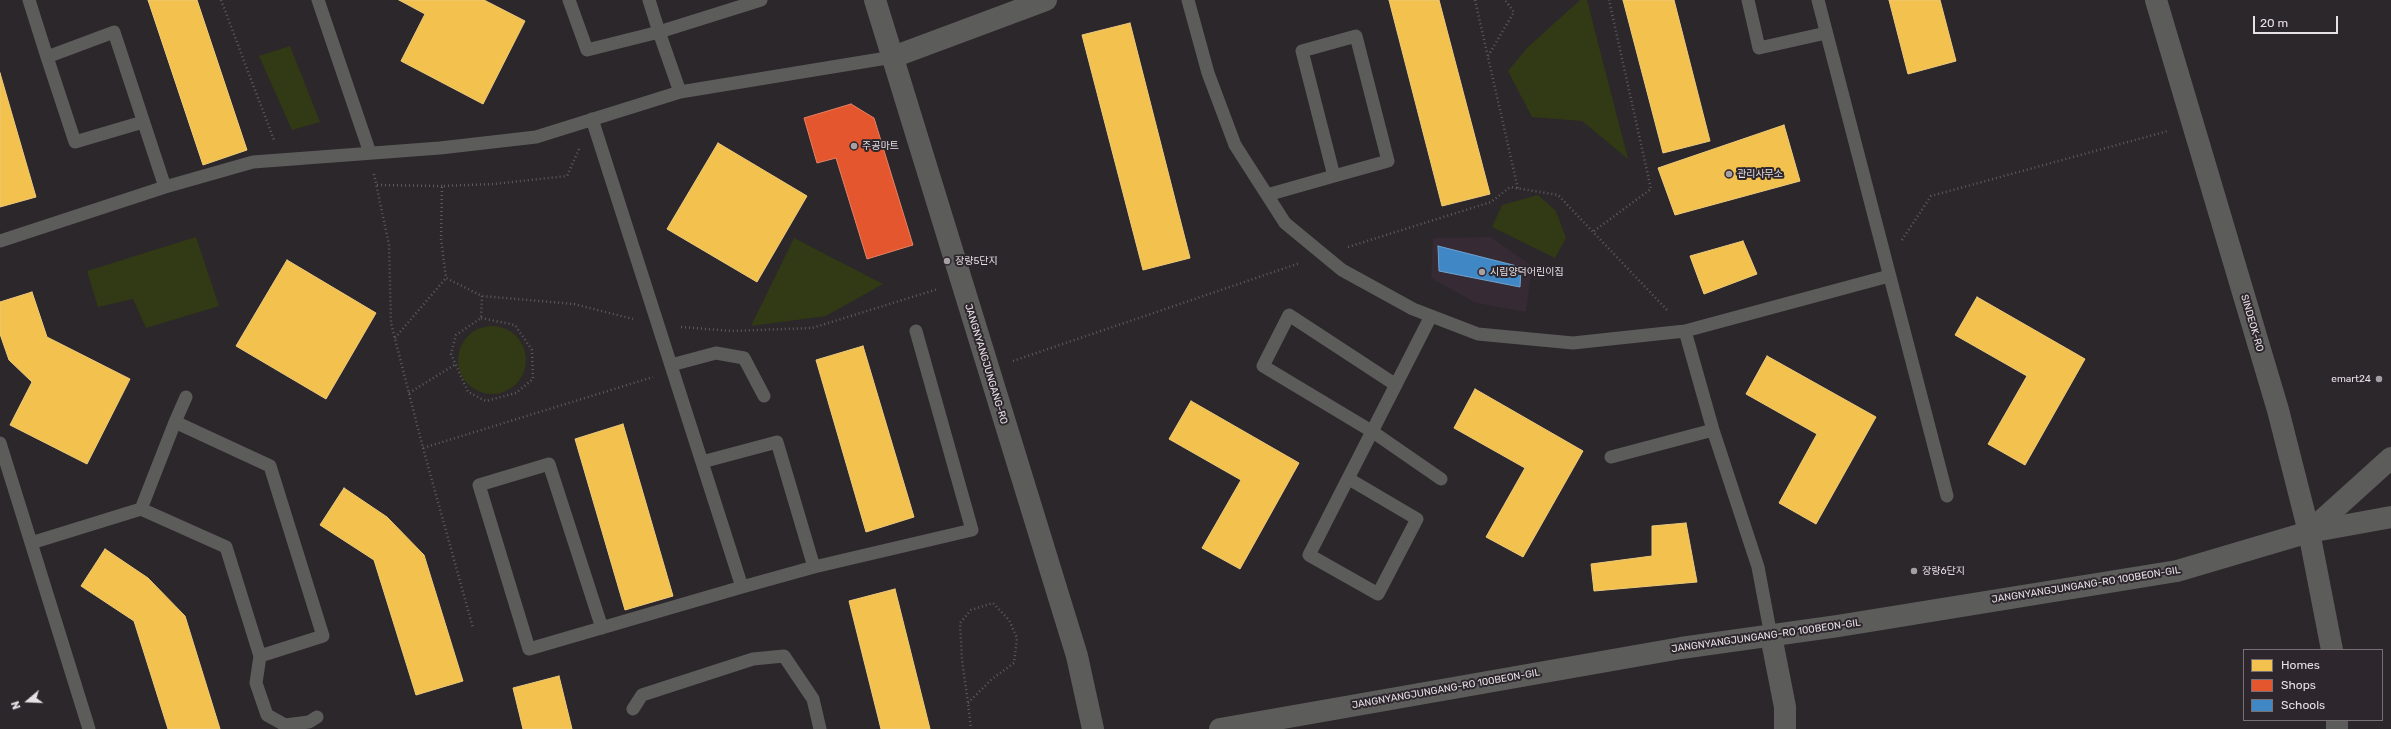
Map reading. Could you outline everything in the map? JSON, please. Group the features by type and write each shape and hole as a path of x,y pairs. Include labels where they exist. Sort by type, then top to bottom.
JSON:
{"street":[{"name":"JANGNYANGJUNGANG-RO","path":"875,0 960,282 1077,656 1094,729"},
{"path":"893,57 1046,0"},
{"name":"SINDEOK-RO","path":"2156,0 2278,410 2310,532 2332,649"},
{"path":"2310,532 2391,458"},
{"name":"JANGNYANGJUNGANG-RO 100BEON-GIL","path":"1220,729 1681,648 1771,636 2177,571 2310,532 2391,517"},
{"path":"1771,636 1785,707 1785,729"}],"lane":[{"path":"29,0 75,142 143,122"},
{"path":"318,0 370,153"},
{"path":"569,0 587,50 659,32 761,0"},
{"path":"649,0 680,92"},
{"path":"1188,0 1208,73 1235,145 1285,223 1342,270 1413,309 1478,334 1573,343 1685,331 1890,276"},
{"path":"1748,0 1759,48 1826,32"},
{"path":"1818,0 1947,496"},
{"path":"47,57 114,32 165,187"},
{"path":"1267,195 1388,161 1356,36 1302,51 1334,176"},
{"path":"0,241 165,187 253,162 370,153 536,137 680,92 893,57"},
{"path":"592,119 742,587"},
{"path":"1396,385 1289,315 1263,366 1372,432 1441,479"},
{"path":"1349,479 1417,519 1378,594 1309,555 1431,316"},
{"path":"602,628 549,464 479,485 529,649 602,628 742,587 814,567 972,530 916,331"},
{"path":"1685,331 1713,430 1758,567 1771,636"},
{"path":"672,368 716,353 744,358 764,396"},
{"path":"141,509 186,397"},
{"path":"175,422 270,466 323,636 260,656"},
{"path":"1612,457 1713,430"},
{"path":"702,462 777,442 814,567"},
{"path":"0,443 89,729"},
{"path":"31,543 141,509 226,547 260,656 256,683 267,715 285,725 308,722 317,717"},
{"path":"633,709 642,695 753,659 784,656 813,699 820,729"}],"path":[{"path":"221,0 281,160"},
{"path":"1475,0 1518,188"},
{"path":"1488,57 1514,12 1505,0"},
{"path":"1594,231 1651,189 1609,0"},
{"path":"376,185 442,186 494,184 567,176 592,119"},
{"path":"1884,256 1906,236 1931,196 2194,124"},
{"path":"370,153 389,245 391,323 423,448 473,628"},
{"path":"395,338 446,278 441,239 442,186"},
{"path":"988,369 1324,255 1491,202 1510,187 1558,195 1594,231 1685,331"},
{"path":"446,278 482,296 574,304 658,326 732,331 812,328 960,282"},
{"path":"481,318 482,296"},
{"path":"481,318 515,325 532,350 533,379 516,393 486,400 468,392 451,354 456,335 481,318"},
{"path":"409,393 456,364"},
{"path":"423,448 672,368"},
{"path":"968,703 992,679 1014,663 1017,638 1009,620 993,603 971,610 960,623 968,703 971,729"}],"shaded area":[{"name":"시립양덕어린이집","path":"1491,237 1532,266 1526,312 1476,303 1431,278 1433,238"}],"green space":[{"path":"1580,0 1587,0 1628,159 1582,121 1532,117 1508,71 1527,48"},
{"path":"290,46 320,122 292,130 259,56"},
{"path":"1538,195 1556,211 1566,238 1555,258 1492,227 1502,205"},
{"path":"196,237 219,306 146,328 133,299 98,307 87,271"},
{"path":"794,238 883,284 826,316 751,326"},
{"path":"492,326 505,329 516,336 523,347 526,360 523,373 516,384 505,391 492,394 479,391 468,384 461,373 458,360 461,347 468,336 479,329"}],"building: Homes":[{"path":"148,0 197,0 247,150 203,165"},
{"path":"399,0 484,0 525,21 483,104 401,61 425,14"},
{"path":"1389,0 1439,0 1490,194 1442,206"},
{"path":"1623,0 1674,0 1710,141 1663,153"},
{"path":"1889,0 1940,0 1956,61 1908,74"},
{"path":"1130,23 1190,258 1143,270 1082,35"},
{"path":"0,73 36,197 0,207"},
{"name":"관리사무소","path":"1784,125 1800,181 1675,215 1658,168"},
{"path":"718,143 807,196 757,282 667,229"},
{"path":"1743,241 1757,274 1704,294 1690,256"},
{"path":"287,260 376,313 326,399 236,346"},
{"path":"32,292 47,337 130,379 87,464 10,425 32,382 9,360 0,334 0,302"},
{"path":"1977,297 2085,359 2025,465 1988,444 2027,376 1955,335"},
{"path":"863,346 914,517 866,532 816,360"},
{"path":"1767,356 1876,417 1816,524 1779,503 1817,434 1746,394"},
{"path":"1475,389 1583,451 1523,557 1486,537 1525,468 1454,428"},
{"path":"1191,401 1299,463 1240,569 1202,548 1241,480 1169,439"},
{"path":"623,424 673,596 625,610 575,439"},
{"path":"344,488 387,517 424,555 463,681 416,695 374,560 320,525"},
{"path":"1686,523 1697,582 1594,591 1591,564 1652,556 1652,526"},
{"path":"105,549 148,578 185,616 220,729 168,729 134,621 81,586"},
{"path":"895,589 930,729 881,729 849,601"},
{"path":"559,676 572,729 523,729 513,688"}],"building: Shops":[{"path":"851,104 874,118 913,245 867,259 836,158 817,163 804,118"}],"building: Schools":[{"name":"시립양덕어린이집","path":"1438,246 1521,267 1520,287 1439,271"}],"place":[{"name":"주공마트","path":"854,146"},
{"name":"관리사무소","path":"1729,174"},
{"name":"장량5단지","path":"947,261"},
{"name":"시립양덕어린이집","path":"1482,272"},
{"name":"emart24","path":"2379,379"},
{"name":"장량6단지","path":"1914,571"}]}
